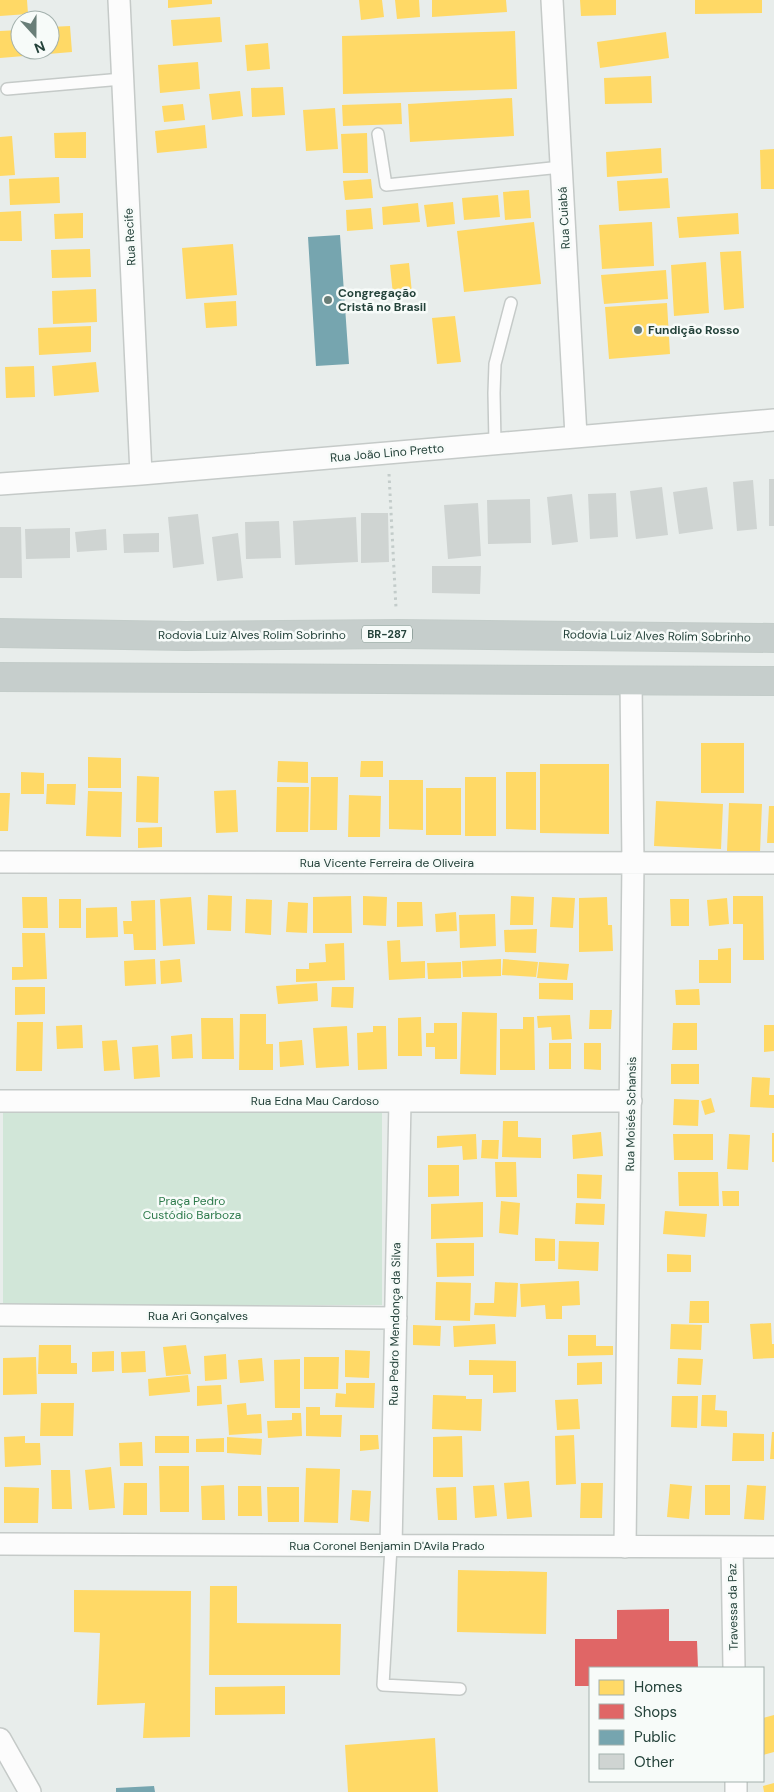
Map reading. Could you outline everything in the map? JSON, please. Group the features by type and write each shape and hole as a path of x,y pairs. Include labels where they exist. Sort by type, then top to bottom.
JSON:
{"highway":[{"name":"Rodovia Luiz Alves Rolim Sobrinho","path":"0,633 186,636 398,634 774,638"},
{"path":"0,677 774,681"}],"street":[{"name":"Rua Recife","path":"119,0 140,474"},
{"name":"Rua Cuiabá","path":"552,0 576,436"},
{"name":"Rua João Lino Pretto","path":"0,484 140,474 774,420"},
{"name":"Rua Moisés Schansis","path":"625,1547 634,863 631,681"},
{"name":"Rua Vicente Ferreira de Oliveira","path":"0,862 774,863"},
{"name":"Rua Edna Mau Cardoso","path":"0,1101 631,1101"},
{"name":"Rua Pedro Mendonça da Silva","path":"391,1546 400,1101"},
{"name":"Rua Ari Gonçalves","path":"0,1315 396,1318"},
{"name":"Rua Coronel Benjamin D'Avila Prado","path":"0,1544 774,1547"},
{"name":"Travessa da Paz","path":"732,1547 734,1667"},
{"path":"0,1739 30,1792"}],"lane":[{"path":"7,88 122,79"},
{"path":"378,134 386,185 561,167"},
{"path":"495,443 495,364 511,303"},
{"path":"391,1546 383,1684 460,1689"}],"path":[{"path":"388,452 398,634"}],"green space":[{"name":"Praça Pedro Custódio Barboza","path":"3,1111 382,1112 382,1305 3,1305"}],"building: Homes":[{"path":"0,0 27,0 28,10 10,10 10,15 0,16"},
{"path":"168,0 212,0 212,4 168,8"},
{"path":"359,0 382,0 384,17 361,20"},
{"path":"395,0 419,0 420,17 397,19"},
{"path":"432,0 506,0 507,12 432,17"},
{"path":"580,0 616,0 616,15 581,16"},
{"path":"695,0 762,0 762,13 695,14"},
{"path":"220,17 222,42 173,46 171,20"},
{"path":"60,26 70,26 72,52 60,53"},
{"path":"10,30 10,57 0,58 0,31"},
{"path":"515,31 517,89 343,94 342,36"},
{"path":"666,32 669,58 600,68 597,42"},
{"path":"268,43 270,69 247,71 245,45"},
{"path":"198,62 200,89 160,93 158,65"},
{"path":"651,76 652,103 605,104 604,78"},
{"path":"283,87 285,115 252,117 251,88"},
{"path":"240,91 243,116 212,120 209,94"},
{"path":"512,98 514,136 410,142 408,104"},
{"path":"401,103 402,124 343,126 342,105"},
{"path":"183,104 185,120 164,122 162,106"},
{"path":"335,108 338,149 306,151 303,110"},
{"path":"205,125 207,148 157,153 155,131"},
{"path":"86,132 86,158 55,158 54,133"},
{"path":"367,133 368,173 343,173 341,134"},
{"path":"12,136 15,175 0,176 0,137"},
{"path":"661,148 662,173 607,177 606,152"},
{"path":"774,149 774,189 761,189 760,150"},
{"path":"59,177 60,203 10,205 9,179"},
{"path":"668,178 670,208 619,211 617,181"},
{"path":"371,179 373,198 345,200 343,181"},
{"path":"529,190 531,218 505,220 503,192"},
{"path":"498,195 500,217 464,220 462,198"},
{"path":"453,202 455,224 427,227 424,205"},
{"path":"418,203 420,222 383,225 382,207"},
{"path":"371,208 373,229 347,231 346,210"},
{"path":"21,211 22,241 0,241 0,212"},
{"path":"83,213 83,238 55,239 54,214"},
{"path":"738,213 739,234 679,238 677,217"},
{"path":"534,222 541,284 464,292 457,231"},
{"path":"652,222 654,266 602,269 599,225"},
{"path":"233,244 237,295 186,299 182,248"},
{"path":"90,249 91,277 52,278 51,250"},
{"path":"741,251 744,308 724,310 720,252"},
{"path":"706,262 709,313 674,316 671,265"},
{"path":"409,263 412,293 393,295 390,265"},
{"path":"666,270 668,299 604,304 601,275"},
{"path":"96,289 97,322 53,324 52,291"},
{"path":"236,301 237,326 206,328 204,303"},
{"name":"Fundição Rosso","path":"667,303 670,354 609,359 605,307"},
{"path":"455,316 461,362 437,364 432,318"},
{"path":"91,326 91,352 39,355 38,328"},
{"path":"96,362 99,392 54,396 52,366"},
{"path":"34,366 35,397 6,398 5,367"},
{"path":"701,743 744,743 744,793 701,793"},
{"path":"88,757 121,758 121,788 88,788"},
{"path":"278,761 308,762 308,783 277,782"},
{"path":"361,761 383,761 383,777 360,777"},
{"path":"540,764 609,764 609,834 540,833"},
{"path":"21,772 44,773 44,794 21,794"},
{"path":"506,772 536,772 536,830 506,829"},
{"path":"137,776 159,777 158,823 136,822"},
{"path":"311,777 338,777 337,830 310,830"},
{"path":"465,777 496,777 496,836 465,836"},
{"path":"389,780 423,780 423,830 389,829"},
{"path":"47,784 76,784 75,805 46,804"},
{"path":"277,787 309,787 308,832 276,832"},
{"path":"426,788 461,788 461,835 426,835"},
{"path":"236,790 238,832 216,833 214,791"},
{"path":"88,791 122,792 121,837 86,836"},
{"path":"0,793 10,793 8,831 0,831"},
{"path":"349,795 381,796 380,837 348,837"},
{"path":"656,801 723,804 721,849 654,846"},
{"path":"729,803 762,804 760,852 727,851"},
{"path":"769,806 774,806 774,843 767,843"},
{"path":"162,827 162,847 138,848 138,828"},
{"path":"208,895 232,896 231,931 207,930"},
{"path":"351,896 352,933 313,933 313,897"},
{"path":"363,896 387,897 386,926 363,925"},
{"path":"511,896 534,897 533,925 510,925"},
{"path":"733,896 763,896 764,960 743,960 743,924 733,924"},
{"path":"22,897 47,897 48,928 23,928"},
{"path":"191,897 195,944 163,946 160,899"},
{"path":"552,897 575,898 573,928 550,927"},
{"path":"607,897 608,925 612,925 613,951 579,952 579,898"},
{"path":"727,898 729,924 709,926 707,900"},
{"path":"59,899 81,899 81,928 59,928"},
{"path":"246,899 272,900 271,935 245,933"},
{"path":"670,899 689,899 689,926 671,926"},
{"path":"155,900 156,950 134,950 133,934 124,934 123,921 132,921 131,901"},
{"path":"288,902 308,903 307,933 286,932"},
{"path":"397,902 422,902 423,926 397,927"},
{"path":"117,907 118,937 86,938 86,908"},
{"path":"456,912 457,931 436,932 435,914"},
{"path":"495,914 496,946 460,948 459,915"},
{"path":"537,929 536,953 505,952 504,930"},
{"path":"22,933 45,933 47,979 12,980 12,967 23,967"},
{"path":"400,940 401,962 425,961 425,978 389,980 387,941"},
{"path":"344,943 345,980 296,982 296,969 309,969 309,963 326,962 325,944"},
{"path":"731,948 731,983 699,983 699,960 718,960 718,949"},
{"path":"155,959 156,984 125,986 124,961"},
{"path":"180,959 182,982 161,984 160,961"},
{"path":"501,959 501,976 463,977 462,961"},
{"path":"503,959 538,962 536,977 502,975"},
{"path":"461,962 461,978 428,979 427,963"},
{"path":"539,962 569,964 567,980 537,978"},
{"path":"317,983 318,1001 278,1004 276,986"},
{"path":"539,983 573,983 573,1000 539,999"},
{"path":"15,987 45,987 45,1014 15,1015"},
{"path":"332,987 354,987 353,1008 331,1007"},
{"path":"699,989 700,1005 676,1005 675,990"},
{"path":"590,1010 612,1010 611,1029 589,1029"},
{"path":"462,1012 497,1013 496,1075 460,1074"},
{"path":"240,1014 266,1014 266,1044 273,1044 273,1070 239,1070"},
{"path":"570,1015 572,1039 552,1040 551,1027 538,1028 537,1016"},
{"path":"421,1017 422,1056 398,1056 398,1018"},
{"path":"523,1017 534,1017 535,1070 500,1070 500,1029 523,1029"},
{"path":"201,1018 233,1018 234,1059 202,1059"},
{"path":"17,1022 43,1022 42,1071 16,1071"},
{"path":"434,1023 457,1023 457,1059 435,1059 435,1047 426,1047 426,1033 434,1033"},
{"path":"673,1023 697,1023 697,1050 672,1050"},
{"path":"82,1025 83,1048 57,1049 56,1026"},
{"path":"764,1025 774,1025 774,1051 764,1052"},
{"path":"347,1026 349,1066 316,1068 313,1028"},
{"path":"373,1026 386,1026 387,1069 358,1070 357,1033 373,1032"},
{"path":"192,1034 193,1058 172,1059 171,1036"},
{"path":"117,1040 120,1070 104,1071 102,1041"},
{"path":"302,1040 304,1065 280,1067 279,1042"},
{"path":"549,1043 571,1043 571,1069 549,1069"},
{"path":"584,1043 601,1043 601,1070 584,1069"},
{"path":"158,1045 160,1077 134,1079 132,1047"},
{"path":"671,1064 699,1064 699,1084 671,1084"},
{"path":"752,1077 770,1078 769,1095 774,1095 774,1108 750,1107"},
{"path":"711,1098 715,1112 705,1115 701,1101"},
{"path":"674,1099 699,1100 698,1126 673,1125"},
{"path":"503,1121 518,1121 518,1137 541,1138 541,1158 502,1157"},
{"path":"601,1132 603,1156 573,1159 572,1135"},
{"path":"772,1133 774,1133 774,1162 772,1162"},
{"path":"476,1134 477,1159 463,1160 462,1146 437,1148 437,1136"},
{"path":"673,1134 713,1134 713,1160 674,1160"},
{"path":"729,1134 750,1135 748,1170 727,1169"},
{"path":"482,1140 499,1140 498,1159 481,1158"},
{"path":"495,1162 516,1162 517,1197 496,1197"},
{"path":"428,1165 459,1165 459,1196 428,1197"},
{"path":"678,1172 718,1172 719,1206 679,1206"},
{"path":"577,1174 602,1175 601,1199 577,1198"},
{"path":"722,1191 739,1191 739,1206 723,1206"},
{"path":"501,1201 520,1203 518,1235 499,1233"},
{"path":"483,1202 483,1237 431,1239 431,1204"},
{"path":"576,1203 605,1204 604,1225 575,1224"},
{"path":"665,1211 707,1214 705,1237 663,1234"},
{"path":"535,1238 555,1239 555,1261 535,1261"},
{"path":"559,1241 599,1242 598,1271 558,1269"},
{"path":"436,1243 474,1243 474,1276 437,1277"},
{"path":"667,1254 691,1255 691,1272 667,1272"},
{"path":"579,1281 580,1305 562,1306 562,1319 546,1319 545,1305 521,1307 520,1284"},
{"path":"436,1282 471,1283 470,1321 435,1320"},
{"path":"495,1282 518,1283 516,1317 474,1315 475,1303 494,1303"},
{"path":"690,1301 709,1301 709,1323 689,1323"},
{"path":"771,1323 774,1358 753,1359 750,1324"},
{"path":"495,1324 496,1344 454,1347 453,1326"},
{"path":"671,1324 702,1325 701,1350 670,1349"},
{"path":"413,1325 441,1326 440,1346 413,1345"},
{"path":"568,1335 596,1335 596,1346 613,1346 613,1355 568,1356"},
{"path":"39,1345 71,1345 71,1363 77,1363 77,1374 38,1374"},
{"path":"186,1345 191,1374 166,1376 163,1347"},
{"path":"345,1350 370,1351 369,1378 345,1377"},
{"path":"114,1351 114,1371 92,1372 92,1352"},
{"path":"145,1351 146,1372 122,1373 121,1352"},
{"path":"226,1354 227,1379 205,1381 204,1356"},
{"path":"36,1357 37,1394 3,1395 3,1358"},
{"path":"304,1357 339,1357 338,1389 304,1389"},
{"path":"262,1358 264,1381 240,1383 238,1360"},
{"path":"678,1358 703,1359 701,1385 677,1384"},
{"path":"300,1359 300,1408 275,1408 274,1360"},
{"path":"469,1360 516,1361 516,1392 493,1393 493,1375 469,1375"},
{"path":"602,1362 602,1384 577,1385 577,1363"},
{"path":"188,1375 190,1392 149,1396 148,1379"},
{"path":"346,1383 375,1383 374,1408 335,1407 336,1393 346,1394"},
{"path":"221,1385 222,1404 197,1406 197,1386"},
{"path":"433,1395 466,1396 466,1399 482,1399 481,1431 432,1429"},
{"path":"702,1395 716,1395 715,1410 727,1411 727,1427 701,1426"},
{"path":"672,1396 698,1396 697,1428 671,1427"},
{"path":"578,1399 580,1429 557,1430 555,1400"},
{"path":"41,1403 74,1403 73,1436 40,1436"},
{"path":"246,1403 247,1415 261,1414 262,1433 229,1435 227,1405"},
{"path":"306,1407 320,1407 320,1415 342,1415 341,1437 306,1436"},
{"path":"292,1413 301,1413 302,1436 268,1438 267,1421 292,1420"},
{"path":"772,1432 774,1432 774,1459 770,1459"},
{"path":"733,1433 764,1434 764,1461 732,1461"},
{"path":"360,1435 378,1435 379,1449 360,1451"},
{"path":"574,1435 576,1484 556,1485 555,1436"},
{"path":"25,1436 25,1443 40,1443 41,1465 5,1467 4,1437"},
{"path":"155,1436 189,1436 189,1453 155,1453"},
{"path":"462,1436 463,1477 433,1477 433,1437"},
{"path":"227,1437 262,1439 261,1455 227,1453"},
{"path":"224,1438 224,1452 196,1452 196,1439"},
{"path":"142,1442 143,1466 120,1466 119,1443"},
{"path":"159,1466 189,1466 189,1512 160,1512"},
{"path":"111,1467 115,1508 89,1510 85,1470"},
{"path":"306,1468 340,1469 338,1523 304,1522"},
{"path":"51,1470 70,1470 72,1509 52,1509"},
{"path":"529,1481 532,1517 507,1519 504,1483"},
{"path":"124,1483 147,1483 147,1515 123,1515"},
{"path":"581,1483 603,1483 602,1518 580,1518"},
{"path":"670,1484 692,1486 689,1519 667,1517"},
{"path":"224,1485 225,1520 202,1520 201,1486"},
{"path":"494,1485 497,1516 475,1518 473,1486"},
{"path":"705,1485 730,1485 730,1515 705,1515"},
{"path":"747,1485 766,1486 764,1520 744,1519"},
{"path":"238,1486 261,1486 262,1516 238,1516"},
{"path":"4,1487 39,1488 38,1523 4,1523"},
{"path":"267,1487 299,1487 299,1522 268,1522"},
{"path":"456,1487 457,1520 438,1520 436,1488"},
{"path":"352,1490 371,1491 369,1522 350,1520"},
{"path":"458,1570 547,1572 546,1634 457,1632"},
{"path":"210,1586 237,1586 237,1623 341,1624 340,1675 209,1675"},
{"path":"74,1590 191,1591 190,1737 143,1738 145,1703 97,1705 100,1633 74,1632"},
{"path":"285,1686 285,1714 215,1715 215,1687"},
{"path":"774,1715 774,1752 764,1755 764,1718"},
{"path":"435,1738 438,1792 348,1792 345,1745"},
{"path":"774,1783 774,1792 764,1792 763,1786"}],"building: Shops":[{"path":"669,1609 669,1641 697,1641 698,1667 589,1667 589,1686 575,1686 575,1639 617,1639 617,1610"}],"building: Public":[{"name":"Congregação Cristã no Brasil","path":"340,235 349,364 316,366 308,237"},
{"path":"154,1786 155,1792 116,1792 116,1788"}],"building: Other":[{"path":"769,479 774,479 774,526 769,526"},
{"path":"753,480 757,529 737,531 733,482"},
{"path":"662,487 668,535 636,539 630,491"},
{"path":"707,487 713,529 679,534 673,492"},
{"path":"616,493 618,537 590,539 588,494"},
{"path":"572,494 578,542 552,545 547,497"},
{"path":"530,499 531,543 488,544 487,500"},
{"path":"478,503 481,556 448,559 444,505"},
{"path":"361,513 388,513 389,562 361,563"},
{"path":"198,514 204,564 173,568 168,517"},
{"path":"356,517 358,562 295,565 293,521"},
{"path":"279,521 281,558 246,559 245,522"},
{"path":"0,527 21,527 22,578 0,578"},
{"path":"70,528 70,558 26,559 25,529"},
{"path":"106,529 107,550 77,552 75,532"},
{"path":"159,533 159,552 124,553 123,534"},
{"path":"238,533 243,578 217,581 212,537"},
{"path":"432,566 481,566 480,594 432,593"}],"place":[{"name":"Congregação Cristã no Brasil","path":"328,300"},
{"name":"Fundição Rosso","path":"638,330"}]}
